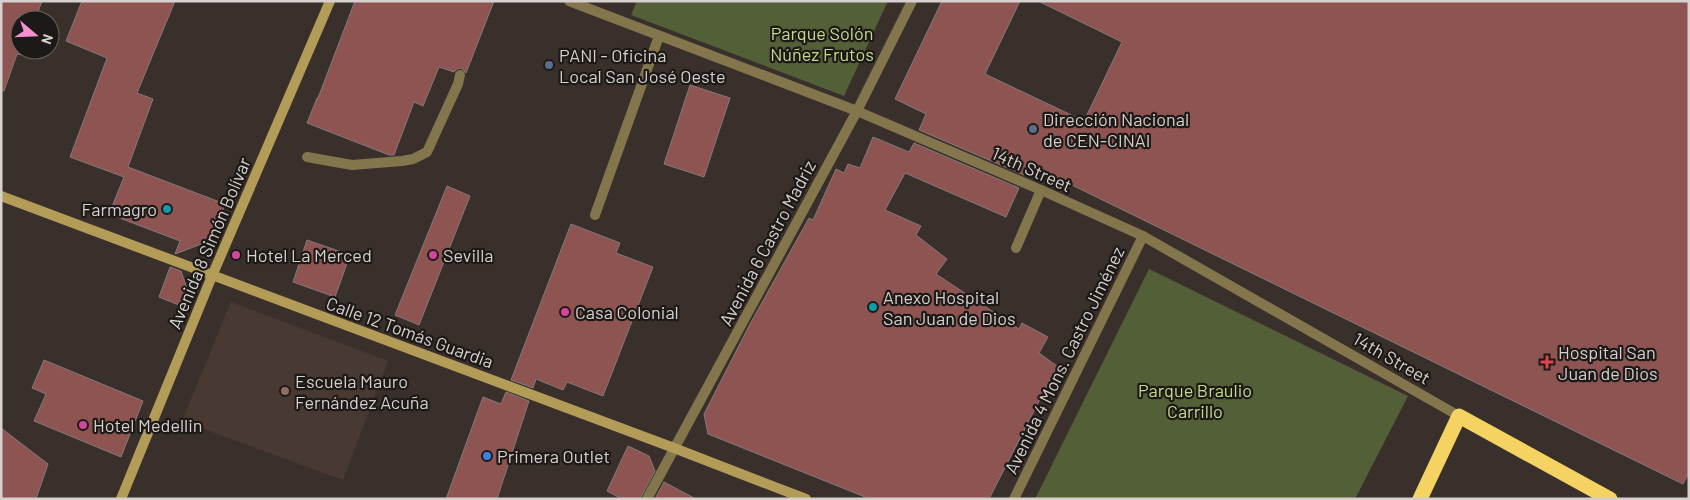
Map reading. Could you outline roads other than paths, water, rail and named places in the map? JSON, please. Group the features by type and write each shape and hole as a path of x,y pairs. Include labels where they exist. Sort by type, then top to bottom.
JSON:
{"highway":[{"path":"1420,499 1459,416 1610,499"}],"street":[{"name":"Avenida 8 Simón Bolívar","path":"121,499 212,276 330,1"},
{"name":"14th Street","path":"569,1 857,111 1143,236 1459,416"},
{"name":"Avenida 6 Castro Madriz","path":"646,499 857,111 912,1"},
{"path":"595,215 659,36"},
{"path":"307,157 352,165 402,161 413,159 428,152 458,84 460,75"},
{"path":"1016,248 1041,190"},
{"name":"Calle 12 Tomás Guardia","path":"1,196 806,499"},
{"name":"Avenida 4 Mons. Castro Jiménez","path":"1014,499 1143,236"}],"place":[{"name":"PANI - Oficina Local San José Oeste","path":"549,65"},
{"name":"Dirección Nacional de CEN-CINAI","path":"1033,129"},
{"name":"Farmagro","path":"167,209"},
{"name":"Hotel La Merced","path":"236,255"},
{"name":"Sevilla","path":"433,255"},
{"name":"Anexo Hospital San Juan de Dios","path":"873,307"},
{"name":"Casa Colonial","path":"565,312"},
{"name":"Hospital San Juan de Dios","path":"1547,362"},
{"name":"Escuela Mauro Fernández Acuña","path":"285,391"},
{"name":"Hotel Medellin","path":"83,425"},
{"name":"Primera Outlet","path":"487,456"}],"park label":[{"name":"Parque Solón Núñez Frutos","path":"822,43"},
{"name":"Parque Braulio Carrillo","path":"1195,400"}]}
